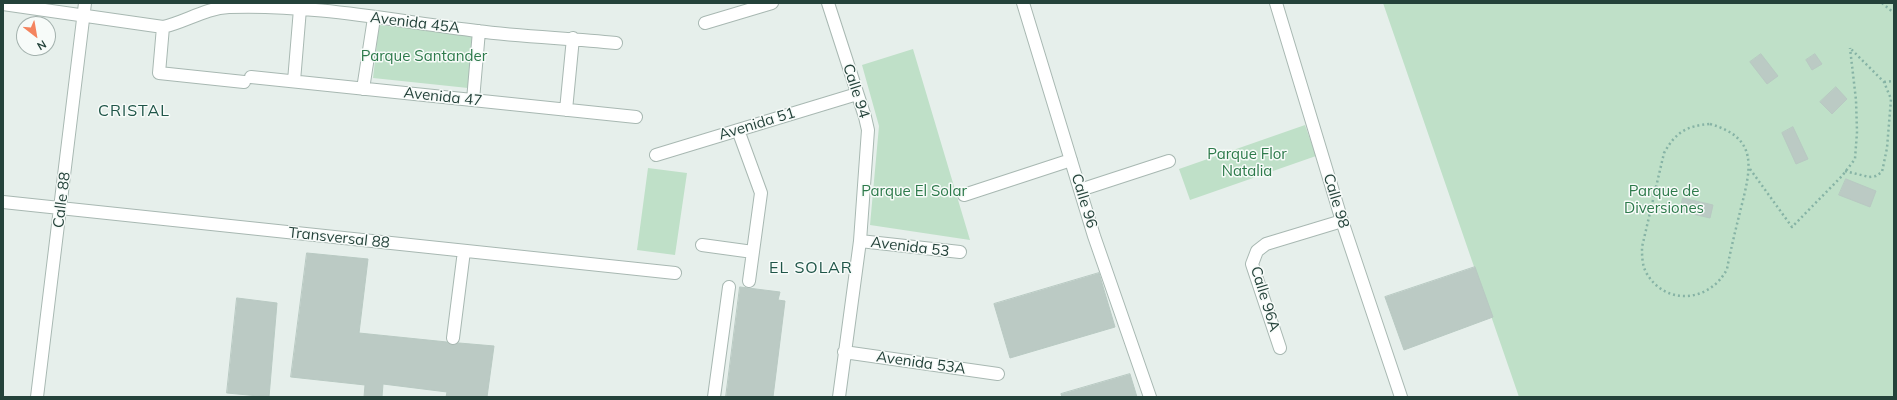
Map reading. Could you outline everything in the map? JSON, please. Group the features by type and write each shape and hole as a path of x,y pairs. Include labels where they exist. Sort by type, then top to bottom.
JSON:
{"street":[{"path":"705,23 772,3"},
{"name":"Calle 94","path":"828,3 857,94 866,116 868,130 860,241 844,352 840,397"},
{"name":"Calle 96","path":"1024,3 1094,236 1150,397"},
{"name":"Calle 98","path":"1276,3 1342,221 1401,397"},
{"name":"Avenida 45A","path":"3,4 85,9 162,27 173,25 214,9 228,7 300,9 478,31 573,38 616,43"},
{"name":"Calle 88","path":"37,397 85,9"},
{"path":"294,81 300,9"},
{"path":"363,89 374,18"},
{"name":"Avenida 47","path":"162,27 159,73 294,81 636,118"},
{"path":"473,100 478,31"},
{"path":"566,110 573,38"},
{"name":"Avenida 51","path":"656,155 857,94"},
{"path":"738,130 761,193 749,280"},
{"path":"964,195 1071,160"},
{"path":"1080,190 1169,161"},
{"name":"Transversal 88","path":"3,202 675,273"},
{"name":"Calle 96A","path":"1280,348 1252,264 1257,251 1266,244 1342,221"},
{"name":"Avenida 53","path":"860,241 960,252"},
{"path":"702,245 753,252"},
{"path":"453,338 464,251"},
{"path":"714,397 729,287"},
{"name":"Avenida 53A","path":"844,352 998,374"}],"path":[{"path":"1882,3 1894,13"},
{"path":"1750,169 1727,268 1723,276 1712,288 1696,295 1680,296 1660,289 1647,274 1642,262 1642,247 1664,153 1671,141 1681,131 1695,126 1710,124 1725,128 1737,137 1746,149 1750,169 1792,227 1855,159 1857,132 1856,100 1850,48 1884,82 1890,100 1887,148 1882,172 1876,176 1869,177 1845,171"},
{"path":"1884,82 1894,81"}],"green space":[{"name":"Parque de Diversiones","path":"1383,3 1894,3 1894,397 1519,397"},
{"name":"Parque Santander","path":"379,25 474,35 468,88 373,78"},
{"name":"Parque El Solar","path":"913,49 970,240 870,225 879,126 862,65"},
{"name":"Parque Flor Natalia","path":"1305,125 1316,156 1190,200 1179,169"},
{"path":"648,168 687,173 675,255 637,250"}],"building":[{"path":"1761,54 1778,76 1767,84 1750,62"},
{"path":"1815,54 1822,64 1812,70 1806,60"},
{"path":"1836,87 1847,99 1832,114 1820,102"},
{"path":"1793,127 1808,159 1796,164 1782,133"},
{"path":"1846,179 1876,191 1870,207 1839,195"},
{"path":"1683,198 1713,205 1710,218 1680,211"},
{"path":"307,253 368,259 359,333 447,342 452,345 459,343 494,346 487,397 446,397 447,392 383,384 382,397 364,397 365,385 291,377"},
{"path":"1475,267 1493,317 1404,350 1385,297"},
{"path":"1099,273 1115,327 1010,358 994,304"},
{"path":"740,287 780,292 778,300 785,301 773,397 726,397"},
{"path":"237,298 277,303 269,397 227,393"},
{"path":"1130,374 1137,397 1062,397 1061,394"}],"district":[{"name":"CRISTAL","path":"134,111"},
{"name":"EL SOLAR","path":"811,268"}]}
